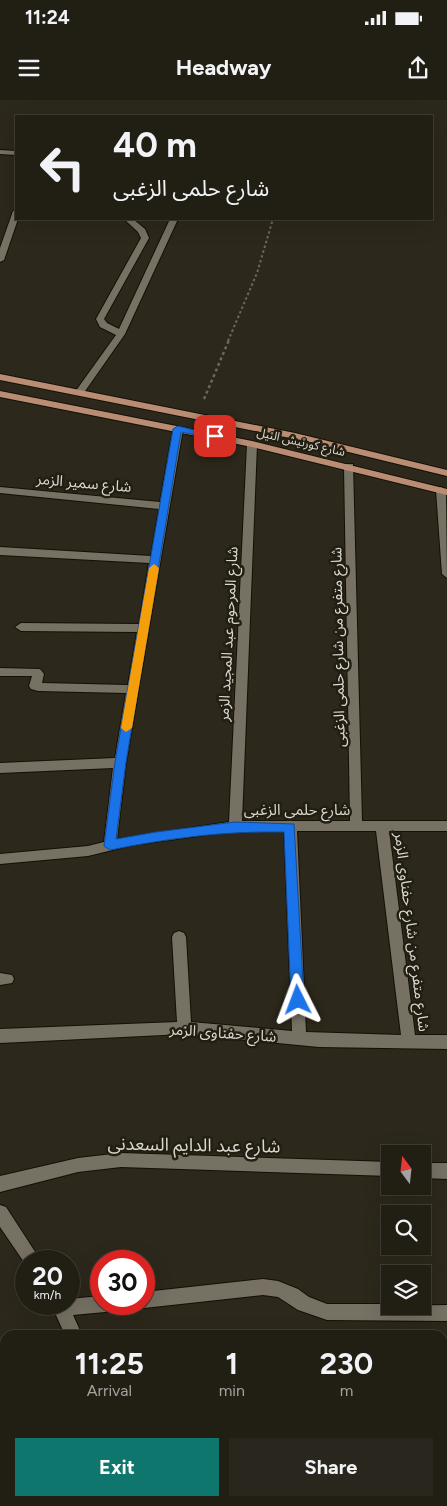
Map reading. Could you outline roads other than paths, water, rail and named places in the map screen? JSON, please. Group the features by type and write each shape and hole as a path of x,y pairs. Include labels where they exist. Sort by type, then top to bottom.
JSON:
{"main road":[{"name":"شارع كورنيش النيل","path":"0,377 295,436 447,474"},
{"name":"شارع كورنيش النيل","path":"0,394 252,444 349,466 444,491"}],"street":[{"path":"0,152 15,153"},
{"path":"0,260 15,216"},
{"path":"121,334 103,325 100,319 145,238 142,231 129,220"},
{"path":"80,392 121,334 174,220"},
{"path":"110,846 120,762 178,429"},
{"name":"شارع المرحوم عبد المجيد الزمر","path":"235,826 252,444"},
{"name":"شارع متفرع من شارع حلمى الزغبى","path":"349,466 356,827"},
{"name":"شارع سمير الزمر","path":"0,490 165,506"},
{"path":"444,491 447,574"},
{"path":"0,551 156,560"},
{"path":"21,627 144,628"},
{"path":"0,672 36,672 38,674 35,686 38,687 133,689"},
{"path":"0,768 120,762"},
{"name":"شارع حلمى الزغبى","path":"0,859 88,851 156,836 235,826 447,826"},
{"path":"290,827 299,1038"},
{"name":"شارع متفرع من شارع حفناوى الزمر","path":"382,827 409,1042"},
{"path":"179,937 184,1028"},
{"name":"شارع حفناوى الزمر","path":"0,1036 184,1028 299,1038 447,1042"},
{"name":"شارع عبد الدايم السعدنى","path":"0,1184 78,1165 121,1160 381,1169"},
{"path":"431,1170 447,1171"},
{"path":"0,1213 25,1250"},
{"path":"155,1299 263,1288 278,1289 292,1295 304,1304 327,1312 447,1313"},
{"path":"64,1315 72,1330"}]}
